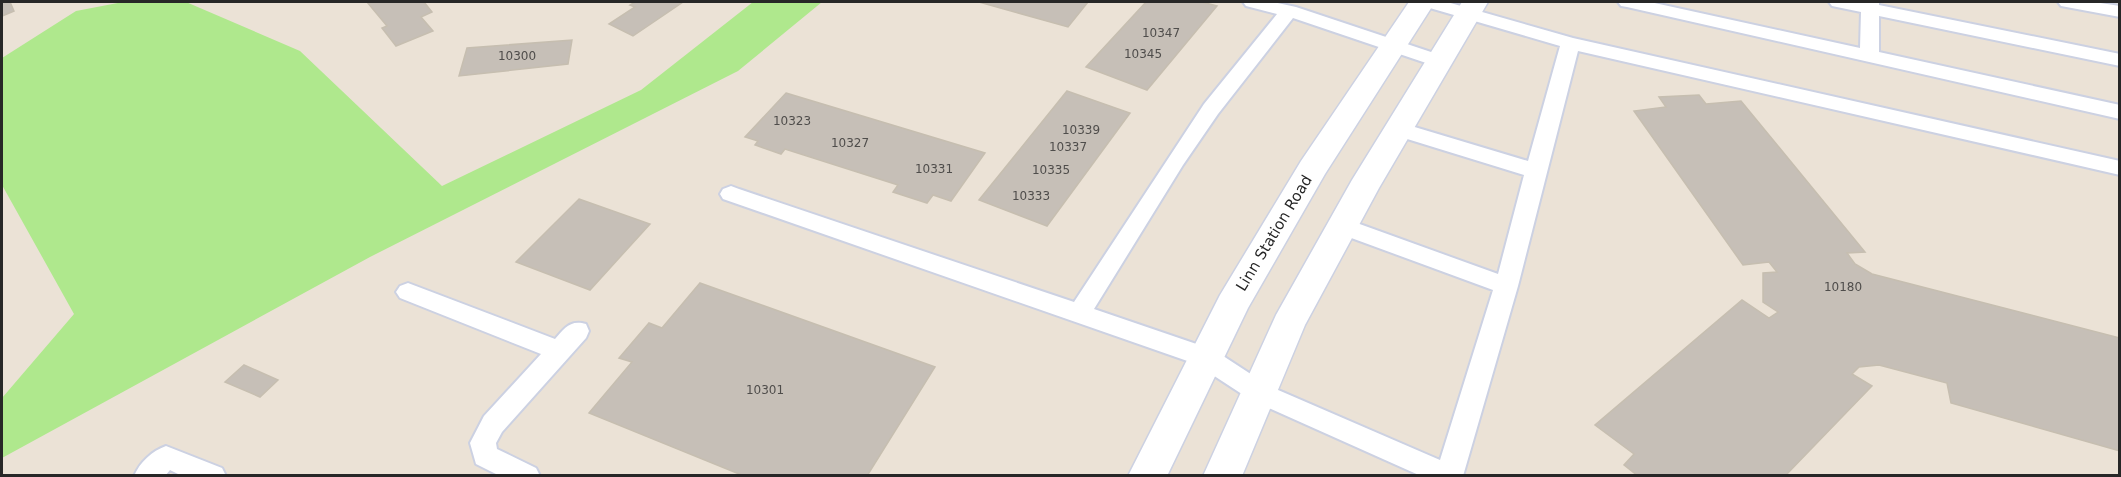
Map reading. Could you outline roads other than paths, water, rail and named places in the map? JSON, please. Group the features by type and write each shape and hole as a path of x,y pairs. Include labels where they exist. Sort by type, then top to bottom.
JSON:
{"street":[{"name":"Linn Station Road","path":"1147,476 1232,304 1312,169 1422,2"},
{"path":"1222,476 1288,325 1363,188 1471,8"}],"lane":[{"path":"1252,2 1289,11 1438,61"},
{"path":"1429,2 1471,8 1570,43 2120,168"},
{"path":"1627,2 2120,112"},
{"path":"1838,2 1869,5 2120,60"},
{"path":"2067,2 2120,12"},
{"path":"1869,5 1869,56"},
{"path":"1079,314 1176,160 1211,109 1289,11"},
{"path":"731,194 1205,357 1260,393 1450,475 1506,286 1570,43"},
{"path":"1398,129 1535,171"},
{"path":"1343,226 1506,286"},
{"path":"408,292 558,351"},
{"path":"527,476 485,456 483,443 493,424 578,331"},
{"path":"147,476 166,456 213,476"}]}
